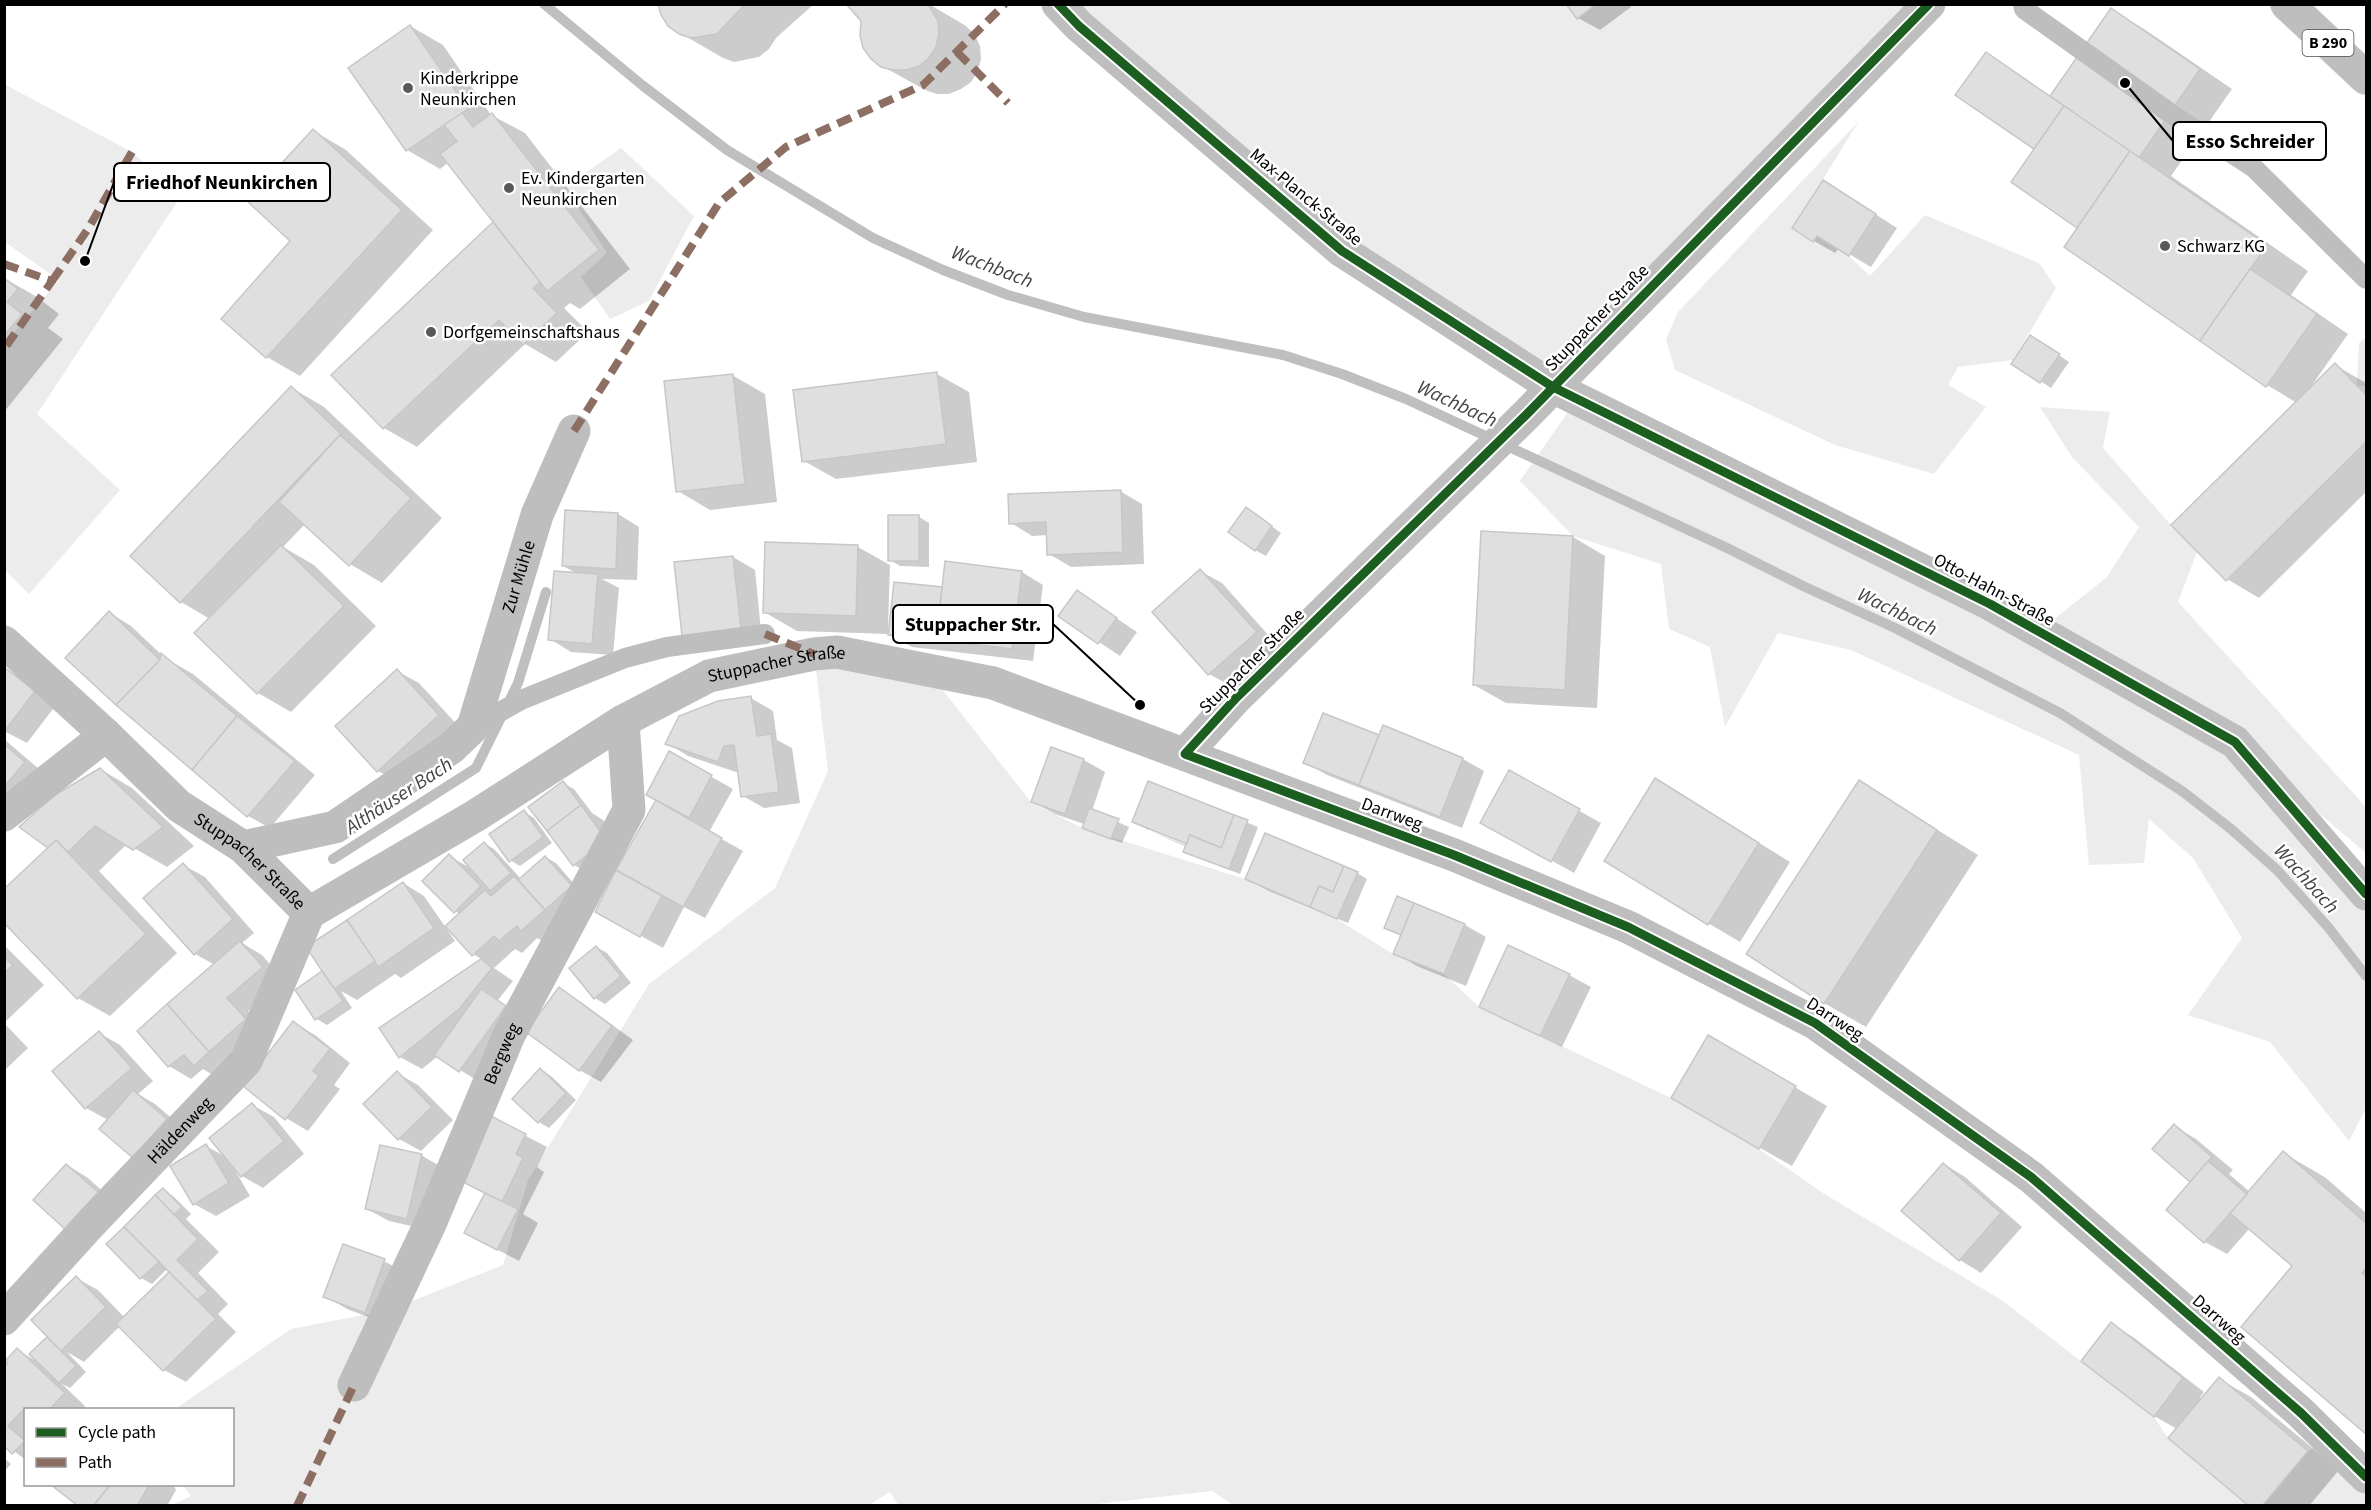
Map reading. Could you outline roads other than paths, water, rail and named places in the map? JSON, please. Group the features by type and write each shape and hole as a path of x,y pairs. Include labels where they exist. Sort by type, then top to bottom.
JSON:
{"street":[{"name":"Max-Planck-Straße","path":"1058,4 1079,26 1342,251 1553,387"},
{"name":"Stuppacher Straße","path":"4,642 106,735 179,806 243,846 309,913 475,816 623,721 709,676 814,654 837,651 993,683 1185,754 1236,698 1526,415 1929,4"},
{"name":"B 290","path":"2287,4 2367,78"},
{"name":"Otto-Hahn-Straße","path":"1553,387 1990,604 2235,742 2367,894"},
{"name":"Zur Mühle","path":"243,846 335,827 451,748 473,727 537,515 574,431"},
{"name":"Bergweg","path":"354,1385 430,1224 509,1035 629,810 623,721"},
{"path":"4,814 106,735"},
{"name":"Darrweg","path":"1185,754 1454,855 1628,927 1815,1023 2031,1177 2301,1413 2367,1477"},
{"name":"Häldenweg","path":"4,1319 92,1222 246,1061 309,913"}],"lane":[{"path":"2023,4 2024,9 2152,101 2254,168 2367,279"},
{"name":"Zur Mühle","path":"473,727 521,700 625,658 667,647 765,634"}],"waterway":[{"name":"Wachbach","path":"544,4 642,85 727,150 873,238 943,270 1008,295 1084,317 1283,355 1342,374 1406,399 1895,628 2060,713 2182,791 2231,829 2277,870 2328,927 2366,976"},
{"name":"Althäuser Bach","path":"333,859 476,768 518,683 546,592"}],"place":[{"name":"Esso Schreider","path":"2125,83"},
{"name":"Kinderkrippe Neunkirchen","path":"408,88"},
{"name":"Ev. Kindergarten Neunkirchen","path":"509,188"},
{"name":"Schwarz KG","path":"2165,246"},
{"name":"Friedhof Neunkirchen","path":"85,261"},
{"name":"Dorfgemeinschaftshaus","path":"431,332"},
{"name":"Stuppacher Str.","path":"1140,705"}]}
